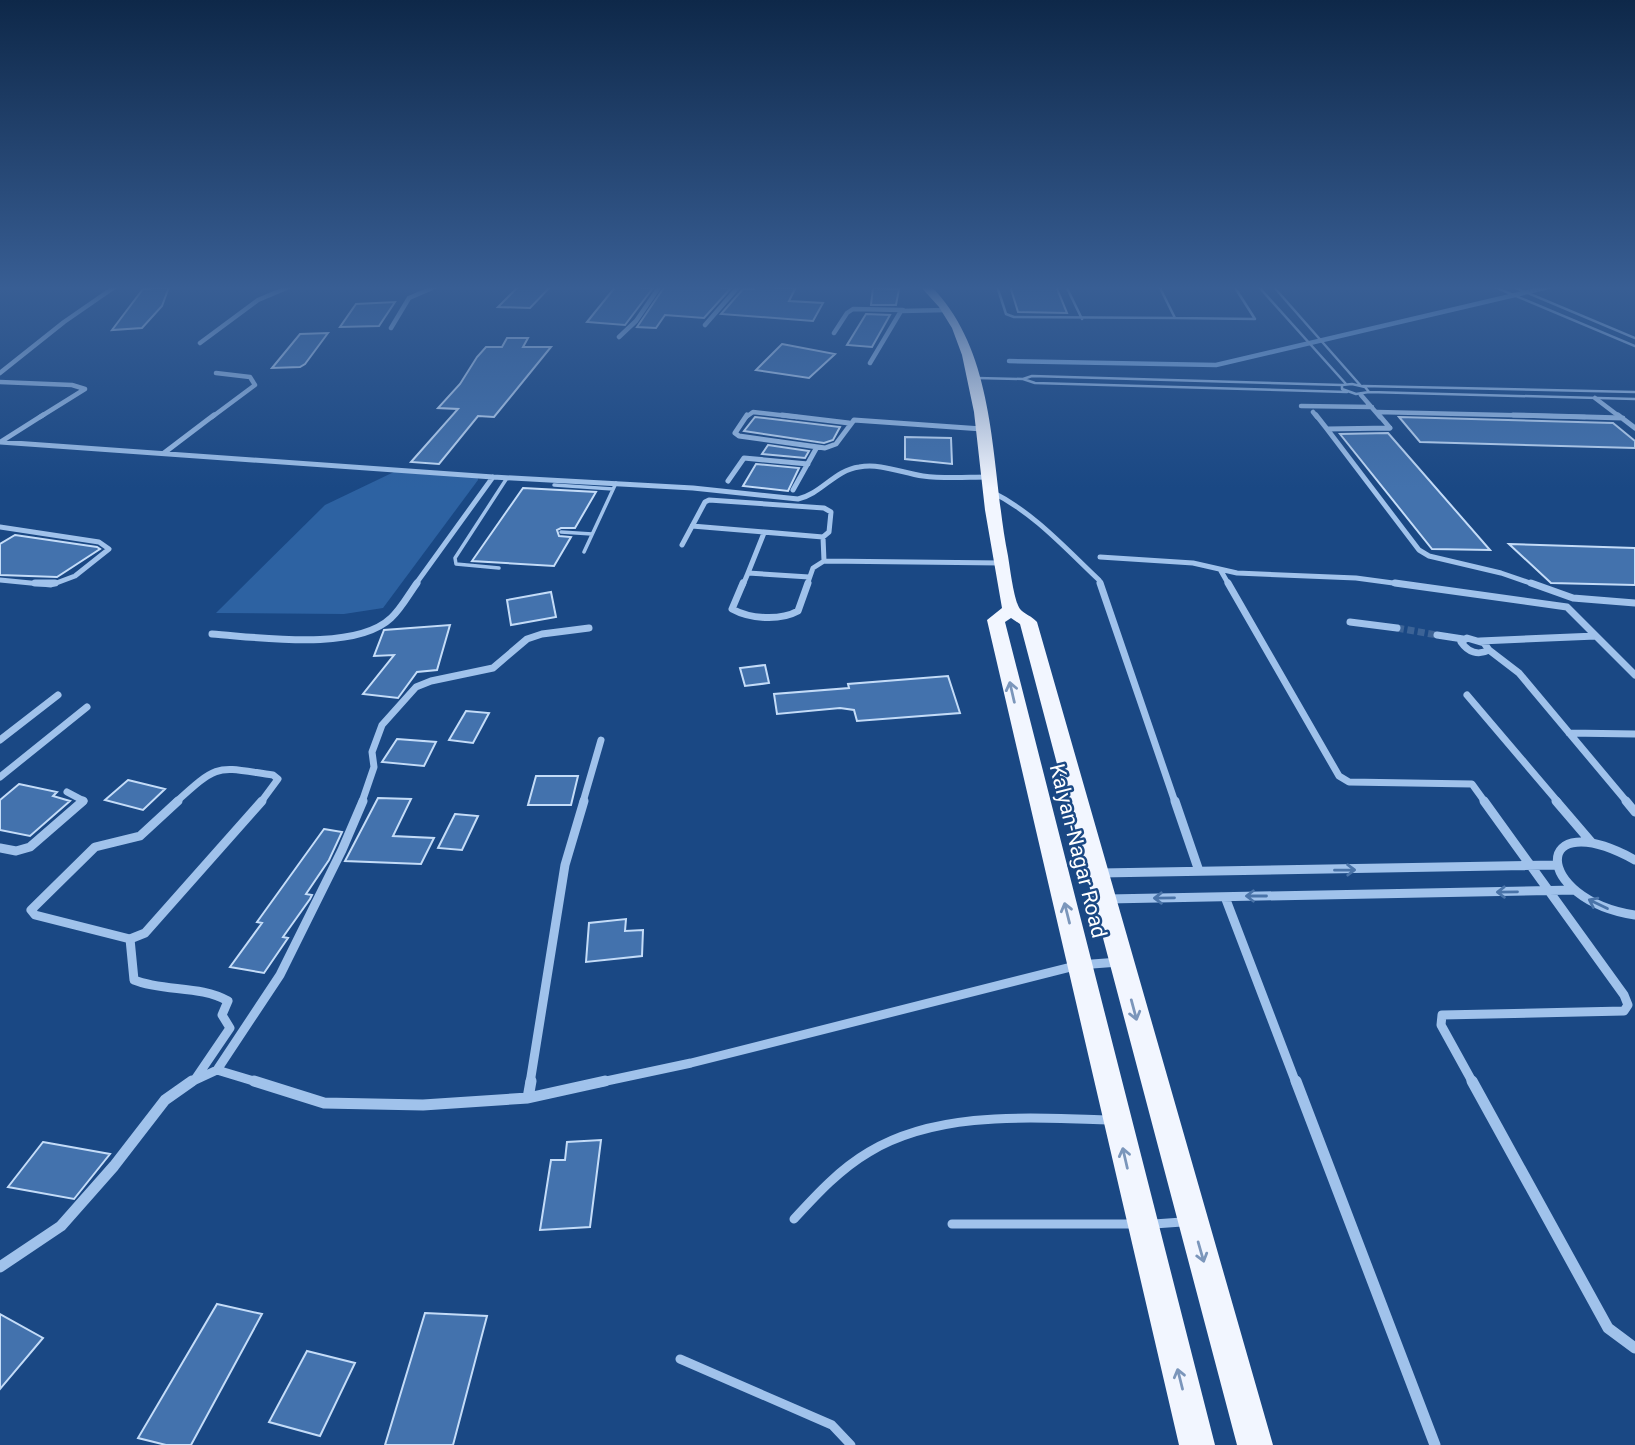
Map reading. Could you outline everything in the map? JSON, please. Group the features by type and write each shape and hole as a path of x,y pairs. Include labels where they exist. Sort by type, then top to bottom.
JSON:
{"highway":[{"path":"967,353 982,429 988,484 1011,610 1028,622 1255,1445"},
{"name":"Kalyan-Nagar Road","path":"1011,610 996,620 1197,1445"}],"street":[{"path":"0,373 26,353"},
{"path":"870,363 876,353"},
{"path":"164,454 255,385 250,377 216,373"},
{"path":"0,382 72,385 85,389 0,442"},
{"path":"1327,429 1390,428 1361,395"},
{"path":"1595,398 1635,428"},
{"path":"1301,406 1372,407"},
{"path":"849,423 833,446 817,447 739,436 735,433 747,415 753,412 849,423 861,420 982,429"},
{"path":"1313,412 1419,550 1429,556 1501,573 1573,598 1635,603"},
{"path":"1377,412 1623,418"},
{"path":"0,442 614,486 693,488 798,499 807,498 848,469 864,466 988,484 1037,522 1099,580 1199,871"},
{"path":"793,490 817,447"},
{"path":"728,481 744,458 808,464"},
{"path":"212,634 335,639 361,635 378,628 391,619 493,477"},
{"path":"682,545 692,526 705,502 723,499 829,509 831,512 829,532 823,537 692,526"},
{"path":"0,527 99,542 109,549 75,576 51,585 0,579"},
{"path":"0,534 9,528"},
{"path":"764,533 732,606 734,611 786,618 799,611 809,577 816,564 824,561 1001,563"},
{"path":"823,537 824,561"},
{"path":"1100,557 1194,563 1221,571 1356,578 1567,607 1635,674"},
{"path":"1221,571 1339,776 1349,782 1472,784 1624,995 1628,1005 1624,1011 1450,1013 1442,1015 1441,1025 1608,1328 1635,1348"},
{"path":"748,573 809,577"},
{"path":"1350,622 1397,628"},
{"path":"0,1267 61,1226 114,1166 165,1100 195,1079 217,1070 280,975 341,850 369,785 374,767 372,752 382,725 416,687 493,668 527,639 542,634 589,628"},
{"path":"1437,635 1480,641 1596,636"},
{"path":"1464,639 1461,642 1467,650 1481,654 1489,650"},
{"path":"1480,641 1519,673 1635,811"},
{"path":"0,740 58,695"},
{"path":"1467,695 1591,842"},
{"path":"0,777 87,706"},
{"path":"1569,733 1635,734"},
{"path":"528,1098 565,865 601,740"},
{"path":"215,769 273,775 278,779 155,924 130,939 35,915 31,910 95,846 140,836 215,769"},
{"path":"0,848 16,851 30,847 84,801 67,792"},
{"path":"1635,860 1609,847 1591,842 1565,845 1558,852 1557,865 1563,877 1575,890 1596,904 1635,915"},
{"path":"1100,886 1199,871 1557,865"},
{"path":"1100,886 1225,897 1575,890"},
{"path":"1225,897 1435,1445"},
{"path":"130,939 134,980 153,988 218,995 228,1002 222,1015 230,1028 195,1079"},
{"path":"217,1070 324,1103 423,1105 528,1098 691,1063 1079,965 1121,962"}],"lane":[{"path":"1318,353 1347,392"},
{"path":"1333,353 1369,392"},
{"path":"1023,379 1032,376 1635,393"},
{"path":"973,378 1023,379 1035,383 1347,392 1361,395 1369,392 1635,399"},
{"path":"499,568 456,564 455,558 506,478"},
{"path":"554,485 614,486 584,551"},
{"path":"561,532 592,534"},
{"path":"794,1219 823,1186 882,1144 935,1127 998,1119 1116,1120"},
{"path":"952,1224 1141,1224 1193,1221"},
{"path":"680,1359 832,1425 851,1445"}],"shaded area":[{"path":"396,471 477,474 478,480 383,608 344,614 216,613 325,505"}],"building":[{"path":"284,353 313,353 300,367 272,368"},
{"path":"480,353 546,353 494,417 478,416 439,464 411,462 458,409 438,408 460,384"},
{"path":"773,353 835,354 809,378 756,370"},
{"path":"755,417 840,427 833,440 824,443 744,431"},
{"path":"1399,417 1613,423 1635,441 1635,448 1420,442"},
{"path":"1388,433 1490,550 1432,549 1340,434"},
{"path":"905,437 951,438 952,464 905,459"},
{"path":"768,445 809,451 805,458 762,454"},
{"path":"756,464 799,468 788,491 743,486"},
{"path":"523,488 596,492 575,528 557,530 559,536 571,537 554,566 472,561"},
{"path":"15,535 100,549 57,577 0,575 0,544"},
{"path":"1509,544 1635,548 1635,585 1551,583"},
{"path":"551,592 556,617 511,625 507,600"},
{"path":"450,625 437,670 417,672 398,698 363,694 394,655 374,656 384,630"},
{"path":"765,665 769,683 745,686 740,668"},
{"path":"948,676 960,713 857,721 854,710 840,708 777,714 774,694 849,688 848,684"},
{"path":"466,711 489,713 473,743 449,740"},
{"path":"397,739 436,742 424,766 382,762"},
{"path":"536,776 578,776 571,805 528,805"},
{"path":"128,780 165,789 143,810 105,800"},
{"path":"19,784 57,792 53,796 70,801 30,836 0,830 0,800"},
{"path":"378,798 411,799 393,836 434,838 421,864 345,861"},
{"path":"455,814 478,816 462,850 438,848"},
{"path":"324,829 342,832 329,860 306,894 312,895 310,899 283,937 288,938 264,973 230,967 262,923 257,922"},
{"path":"626,919 625,931 643,930 642,956 586,962 589,923"},
{"path":"601,1140 590,1227 540,1230 551,1160 565,1160 567,1142"},
{"path":"43,1142 110,1154 74,1199 8,1187"},
{"path":"217,1304 262,1314 191,1445 166,1445 138,1438"},
{"path":"425,1313 487,1316 453,1445 385,1445"},
{"path":"0,1314 43,1338 0,1389"},
{"path":"307,1351 355,1363 320,1436 269,1422"}],"waterway":[{"path":"1009,361 1216,365 1265,353"}],"tunnel":[{"path":"1397,628 1437,635"}]}
